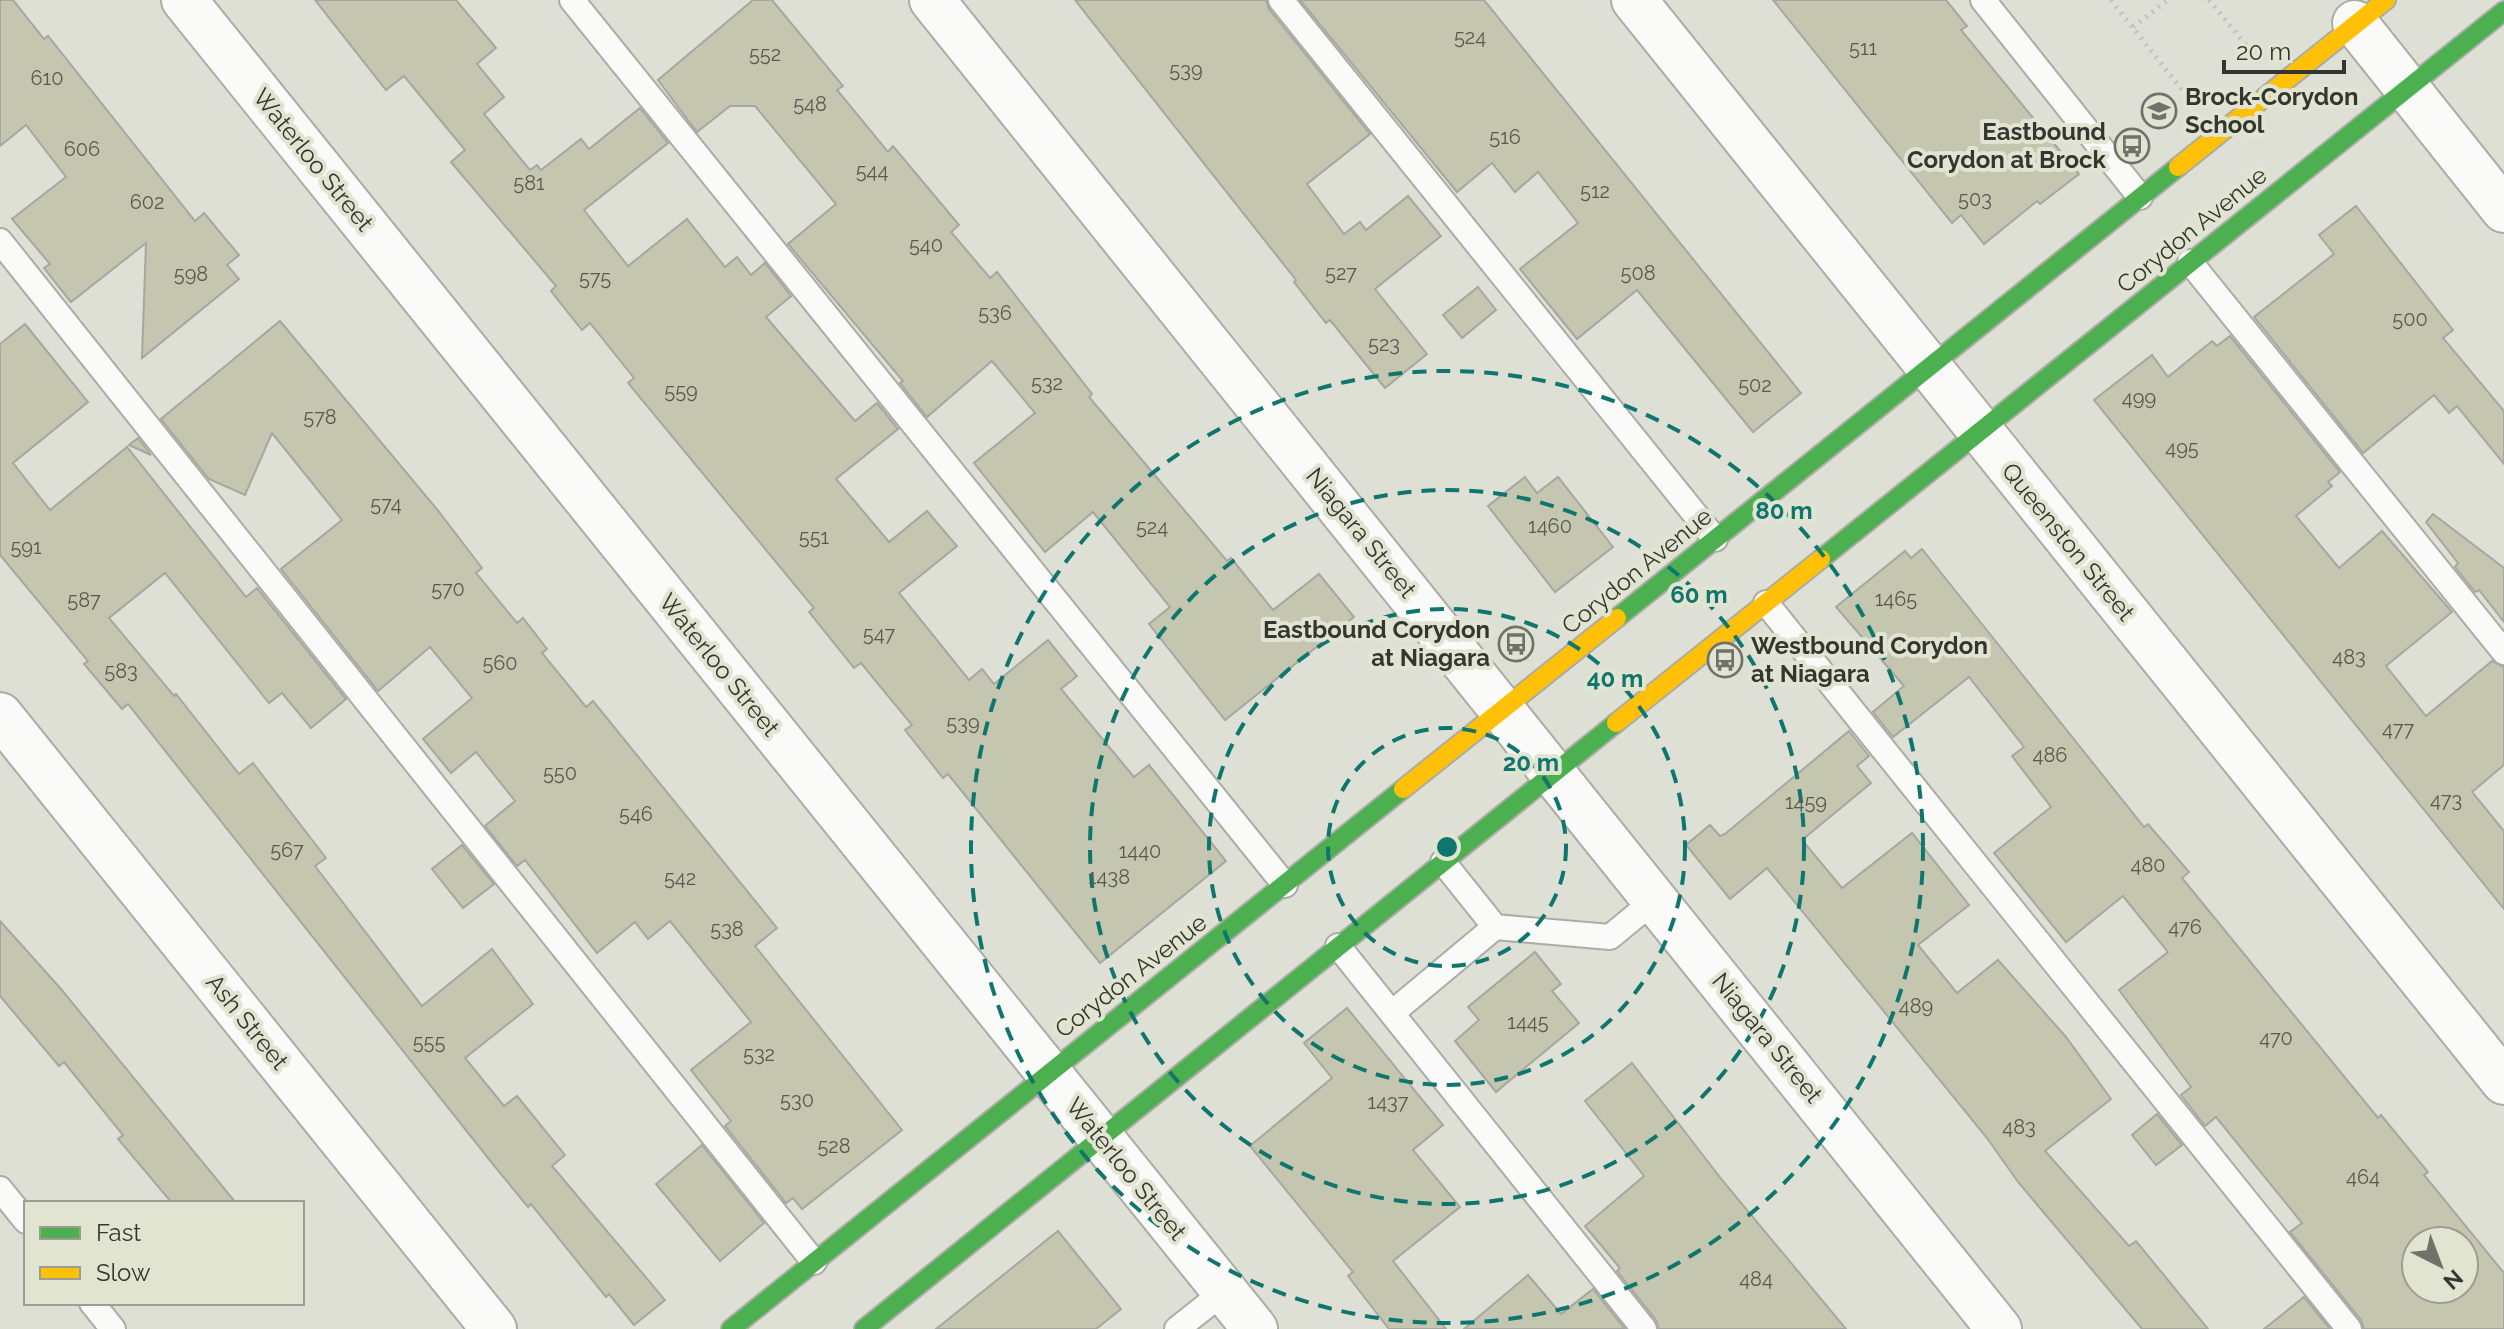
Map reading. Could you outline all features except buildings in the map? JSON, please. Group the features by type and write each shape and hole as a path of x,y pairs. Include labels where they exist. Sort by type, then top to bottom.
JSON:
{"main road":[{"name":"Corydon Avenue","path":"866,1328 1100,1136 2504,11"},
{"name":"Corydon Avenue","path":"731,1329 2370,12"}],"street":[{"name":"Waterloo Street","path":"184,0 1255,1329"},
{"name":"Niagara Street","path":"932,0 1999,1329"},
{"name":"Queenston Street","path":"1634,0 1979,433 2504,1082"},
{"path":"2370,12 2407,88 2504,210"},
{"name":"Ash Street","path":"0,715 494,1329"}],"lane":[{"path":"572,0 1285,885"},
{"path":"1281,0 1715,539"},
{"path":"1983,0 2140,197"},
{"path":"0,241 814,1262"},
{"path":"2190,262 2504,652"},
{"path":"1766,603 2349,1329"},
{"path":"1443,862 1495,927"},
{"path":"1392,1013 1495,927 1610,937 1656,899"},
{"path":"1338,946 1644,1329"},
{"path":"0,1189 24,1219"},
{"path":"1177,1329 1225,1291"},
{"path":"94,1305 113,1329"}],"path":[{"path":"2111,0 2190,100"},
{"path":"2133,27 2168,0"},
{"path":"2209,0 2250,50"}],"traffic: fast":[{"path":"1821,559 2504,11"},
{"path":"1617,618 2178,167"},
{"path":"864,1329 1616,723"},
{"path":"731,1329 1403,789"}],"traffic: slow":[{"path":"2178,167 2386,0"},
{"path":"1616,723 1821,559"},
{"path":"1403,789 1617,618"}],"place":[{"name":"Brock-Corydon School","path":"2159,111"},
{"name":"Eastbound Corydon at Brock","path":"2132,146"},
{"name":"Eastbound Corydon at Niagara","path":"1516,644"},
{"name":"Westbound Corydon at Niagara","path":"1725,660"}]}
